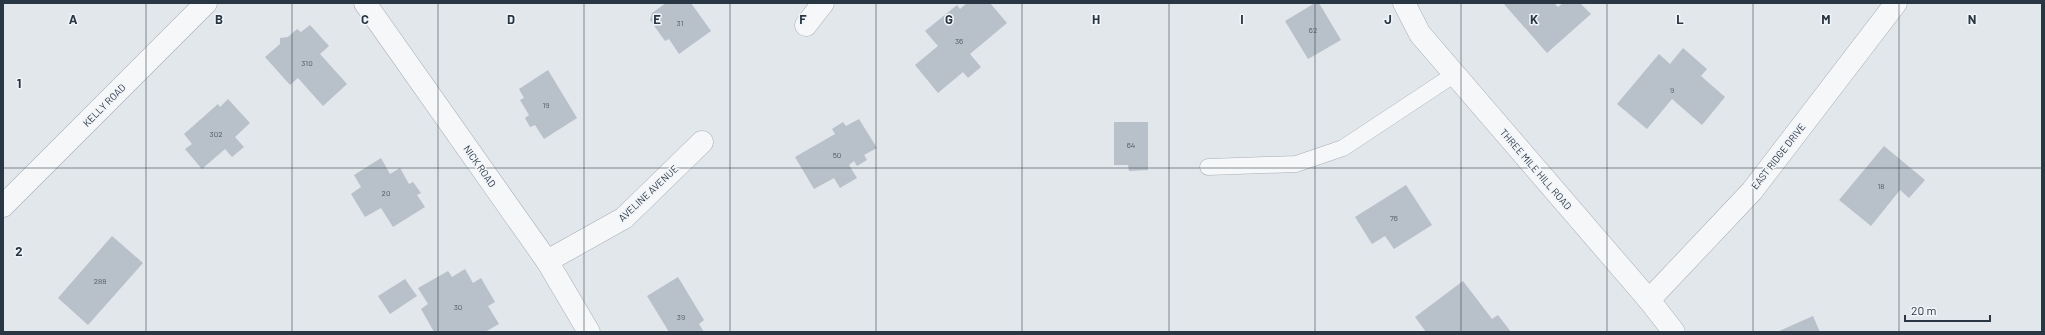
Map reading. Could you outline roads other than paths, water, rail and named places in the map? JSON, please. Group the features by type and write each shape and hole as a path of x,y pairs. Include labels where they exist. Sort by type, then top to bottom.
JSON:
{"street":[{"name":"KELLY ROAD","path":"3,206 206,3"},
{"name":"NICK ROAD","path":"365,3 547,261 589,332"},
{"path":"806,25 823,3"},
{"name":"THREE MILE HILL ROAD","path":"1404,3 1420,34 1650,300 1674,332"},
{"name":"EAST RIDGE DRIVE","path":"1650,300 1752,191 1896,3"},
{"name":"AVELINE AVENUE","path":"547,261 624,218 702,142"}],"lane":[{"path":"1208,167 1296,164 1342,148 1455,74"}]}
